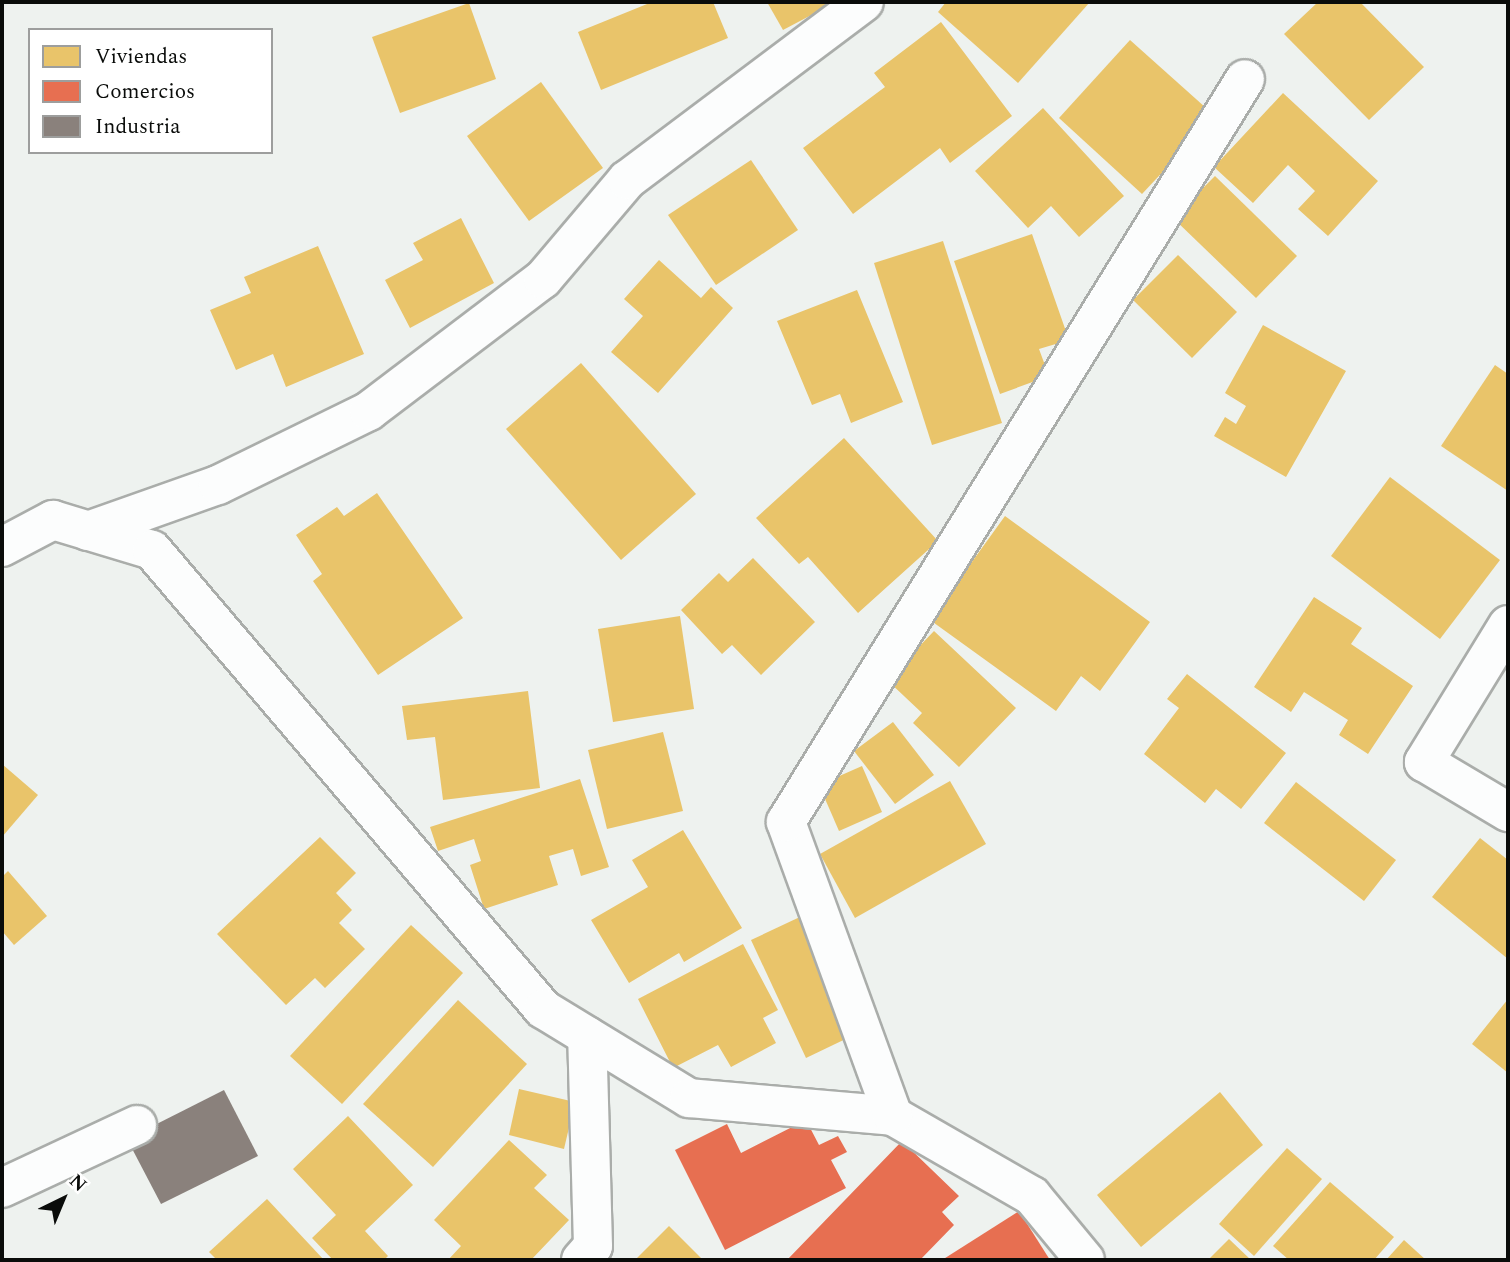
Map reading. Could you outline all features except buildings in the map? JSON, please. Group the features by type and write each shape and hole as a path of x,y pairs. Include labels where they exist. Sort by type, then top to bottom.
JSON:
{"street":[{"path":"88,531 218,485 369,411 543,279 628,180 864,2"},
{"path":"893,1116 786,822 1245,79"},
{"path":"2,547 53,520 152,550 543,1009 689,1098 893,1116 1032,1196 1085,1260"},
{"path":"1508,625 1424,762 1508,812"},
{"path":"581,1260 593,1246 587,1036"},
{"path":"2,1188 136,1125"}]}
